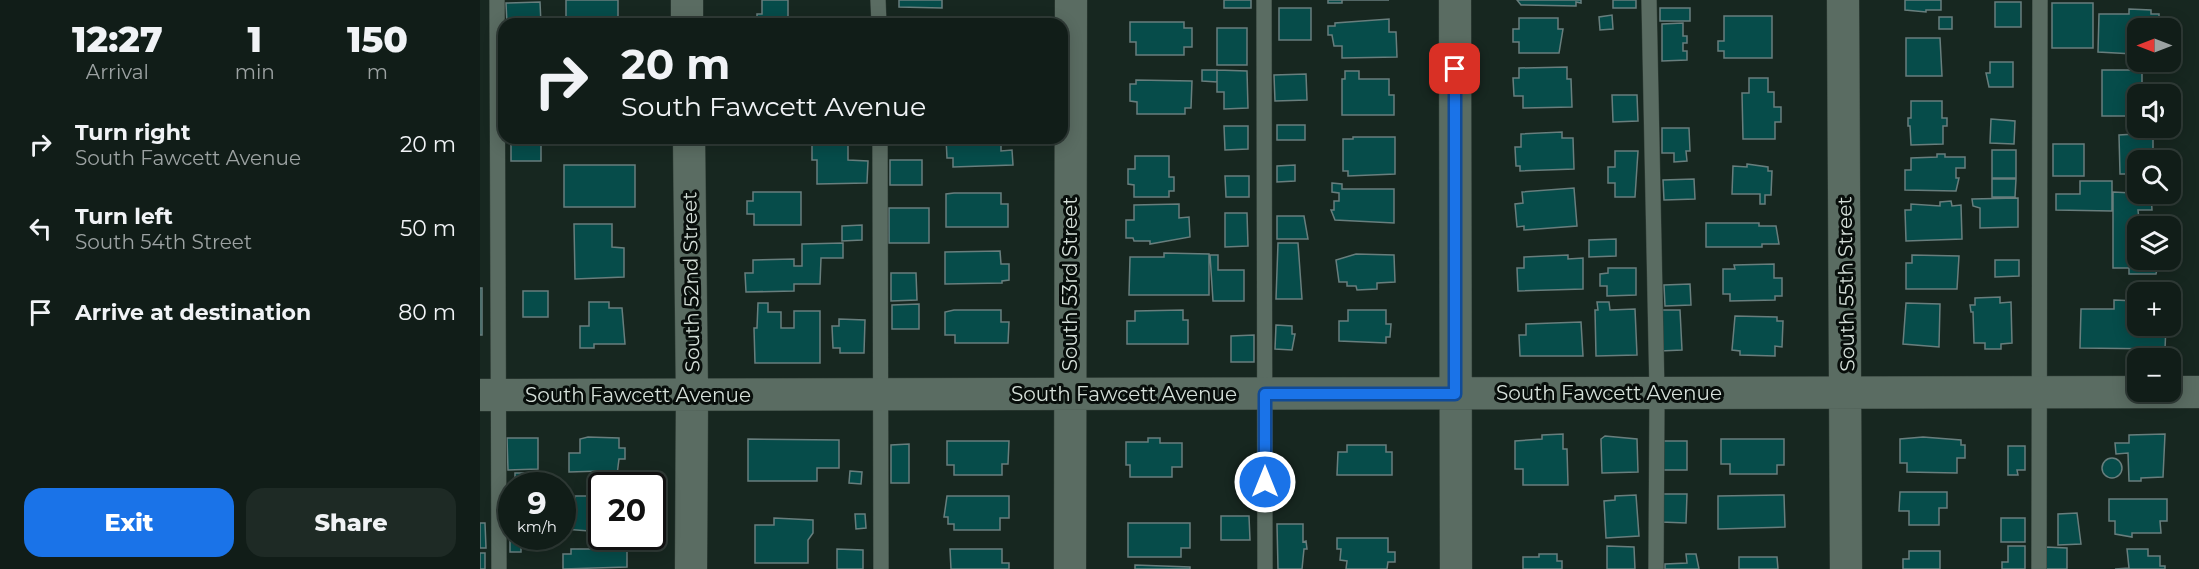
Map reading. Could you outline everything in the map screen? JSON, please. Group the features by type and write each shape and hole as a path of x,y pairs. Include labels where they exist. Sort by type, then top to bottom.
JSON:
{"street":[{"path":"687,0 687,18"},
{"name":"South 53rd Street","path":"1070,569 1071,0"},
{"path":"1455,0 1456,569"},
{"name":"South 55th Street","path":"1843,0 1847,393 1846,569"},
{"name":"South 52nd Street","path":"688,144 692,396 691,569"},
{"name":"South Fawcett Avenue","path":"490,395 2199,392"}],"lane":[{"path":"497,0 490,395 499,569"},
{"path":"878,0 879,18"},
{"path":"1264,0 1265,569"},
{"path":"1649,0 1657,393 1656,569"},
{"path":"2039,569 2040,0"},
{"path":"880,144 881,569"}],"building":[{"path":"566,0 618,0 618,18 566,18"},
{"path":"762,0 788,0 788,18 757,18 757,14 762,14"},
{"path":"899,0 942,0 942,8 899,7"},
{"path":"1224,0 1251,0 1251,8 1224,8"},
{"path":"1328,0 1342,0 1342,3 1328,3"},
{"path":"1517,0 1581,0 1581,3 1576,2 1576,6 1521,5"},
{"path":"1613,0 1636,0 1636,8 1613,8"},
{"path":"1905,0 1941,0 1941,10 1926,10 1926,12 1905,10"},
{"path":"540,2 541,18 507,18 506,3"},
{"path":"1995,2 2021,2 2021,27 1995,27"},
{"path":"2052,3 2093,3 2093,48 2052,48"},
{"path":"1279,8 1311,8 1311,40 1279,40"},
{"path":"1660,8 1690,8 1690,21 1660,21"},
{"path":"2129,9 2151,10 2151,14 2159,14 2159,18 2127,18 2127,54 2098,52 2099,14 2129,14"},
{"path":"1612,15 1613,29 1600,30 1599,17"},
{"path":"1724,16 1772,16 1772,58 1724,58 1724,51 1718,51 1718,41 1724,41"},
{"path":"955,17 1001,18 955,18"},
{"path":"1939,17 1952,17 1952,29 1939,29"},
{"path":"1519,18 1558,18 1558,29 1563,29 1559,53 1519,53 1519,42 1513,42 1513,29 1519,29"},
{"path":"1389,19 1389,32 1396,32 1397,57 1342,58 1342,46 1334,46 1332,35 1328,35 1328,26 1335,26 1335,23"},
{"path":"1130,22 1184,22 1184,28 1192,28 1192,47 1184,47 1184,55 1136,55 1136,42 1130,42"},
{"path":"1683,23 1683,36 1687,36 1687,43 1683,43 1683,51 1687,51 1687,60 1662,61 1662,24"},
{"path":"1217,28 1247,28 1247,65 1217,65"},
{"path":"1906,38 1940,38 1942,76 1906,76"},
{"path":"1990,62 2013,62 2013,87 1989,87 1986,73 1990,73"},
{"path":"1567,67 1567,79 1571,79 1572,107 1523,108 1523,96 1514,96 1513,78 1519,78 1519,68"},
{"path":"1202,70 1217,70 1217,82 1202,81"},
{"path":"1217,70 1247,71 1248,108 1224,109 1224,92 1217,92"},
{"path":"2102,70 2142,72 2142,84 2127,84 2127,116 2102,116"},
{"path":"1345,71 1359,71 1359,79 1389,79 1389,95 1394,95 1394,115 1342,115 1342,79 1345,79"},
{"path":"1306,74 1307,100 1275,101 1274,75"},
{"path":"1749,78 1768,78 1768,92 1774,92 1774,107 1781,107 1781,122 1775,122 1775,139 1743,139 1742,93 1749,93"},
{"path":"1136,80 1192,81 1191,108 1185,108 1185,114 1137,114 1137,102 1130,101 1130,84 1136,84"},
{"path":"1612,95 1637,95 1638,121 1613,122"},
{"path":"1911,101 1942,101 1942,118 1947,118 1947,126 1943,126 1943,144 1911,145 1908,118 1911,118"},
{"path":"1991,119 2015,121 2014,144 1990,143"},
{"path":"1277,125 1305,125 1305,140 1277,140"},
{"path":"1224,126 1248,126 1248,149 1225,150"},
{"path":"1662,128 1689,128 1690,151 1686,151 1687,161 1674,162 1674,153 1662,153"},
{"path":"1562,132 1562,138 1573,138 1574,169 1520,171 1520,166 1516,166 1515,147 1521,147 1521,134"},
{"path":"2119,135 2127,135 2127,138 2153,138 2153,149 2158,150 2127,150 2127,174 2120,174"},
{"path":"1353,137 1395,137 1395,174 1348,176 1348,171 1343,171 1343,139 1353,139"},
{"path":"511,144 541,144 541,161 511,161"},
{"path":"812,144 848,144 848,160 868,161 867,183 817,184 817,160 812,160"},
{"path":"946,144 1001,144 1001,151 1012,150 1013,165 953,167 953,158 947,158"},
{"path":"2053,144 2084,144 2084,176 2053,176"},
{"path":"1992,150 2016,150 2016,178 1992,178"},
{"path":"1615,151 1638,151 1635,197 1615,197 1615,183 1608,183 1608,167 1615,167"},
{"path":"1937,154 1945,154 1945,157 1965,157 1965,168 1956,168 1956,178 1959,178 1956,191 1905,190 1905,170 1911,170 1911,158 1937,157"},
{"path":"1135,156 1169,156 1169,177 1174,177 1174,191 1169,191 1169,197 1134,197 1134,185 1128,184 1128,169 1135,169"},
{"path":"890,160 922,160 922,185 890,185"},
{"path":"1747,164 1768,167 1768,171 1772,171 1771,195 1765,195 1765,204 1760,204 1760,194 1732,194 1733,166 1747,167"},
{"path":"564,165 635,165 635,207 564,207"},
{"path":"1295,165 1295,181 1277,182 1277,166"},
{"path":"1225,176 1249,176 1249,197 1226,197"},
{"path":"1694,179 1695,199 1664,200 1663,180"},
{"path":"1992,179 2016,179 2015,197 1992,197"},
{"path":"2080,181 2112,181 2112,211 2056,210 2056,194 2080,194"},
{"path":"1332,183 1342,184 1342,189 1394,189 1394,223 1335,220 1331,210 1334,210 1334,201 1339,201 1339,193 1332,192"},
{"path":"1574,188 1577,226 1524,230 1524,226 1517,227 1515,204 1523,203 1522,192"},
{"path":"753,192 801,192 801,225 754,225 754,214 747,214 747,201 753,201"},
{"path":"2113,192 2127,193 2127,204 2152,204 2152,210 2138,210 2139,216 2127,216 2127,268 2113,268"},
{"path":"1001,193 1001,204 1008,204 1008,227 946,227 946,194"},
{"path":"2018,198 2018,227 1980,228 1980,208 1973,206 1972,199"},
{"path":"1951,201 1952,206 1961,205 1962,239 1906,241 1905,210 1911,210 1911,204 1940,206 1940,202"},
{"path":"1179,204 1179,218 1189,217 1190,237 1150,244 1150,241 1134,241 1133,238 1126,238 1126,220 1134,220 1134,205"},
{"path":"889,208 929,208 929,243 889,243"},
{"path":"1225,213 1247,213 1248,246 1225,247"},
{"path":"1277,216 1304,216 1308,239 1277,239"},
{"path":"1706,223 1759,223 1759,226 1776,226 1779,244 1762,244 1762,247 1706,247"},
{"path":"574,224 612,224 612,247 624,248 624,277 575,279"},
{"path":"862,225 862,240 842,241 842,226"},
{"path":"1616,239 1616,256 1589,257 1589,240"},
{"path":"843,243 843,258 821,258 820,284 794,284 794,291 746,292 745,273 753,273 753,260 794,259 794,266 802,266 802,244"},
{"path":"1278,243 1298,243 1302,299 1276,299"},
{"path":"1000,251 1001,264 1009,264 1009,280 1002,281 1002,283 945,284 945,252"},
{"path":"1164,253 1209,254 1209,295 1129,295 1130,257 1164,257"},
{"path":"1356,254 1394,255 1395,282 1377,283 1377,289 1357,290 1356,286 1347,286 1347,282 1339,282 1336,260"},
{"path":"1210,255 1218,255 1218,270 1244,270 1244,301 1213,301"},
{"path":"1568,255 1568,259 1583,258 1583,289 1518,291 1517,268 1524,268 1524,257"},
{"path":"1912,255 1959,256 1957,289 1906,289 1906,263 1912,263"},
{"path":"1995,260 2019,260 2019,276 1995,277"},
{"path":"1774,264 1774,278 1782,278 1782,296 1775,296 1775,300 1730,301 1730,294 1723,294 1723,269 1735,269 1734,265"},
{"path":"1608,268 1636,268 1636,295 1607,296 1607,286 1600,286 1600,274 1608,273"},
{"path":"2129,270 2157,270 2156,274 2129,274"},
{"path":"891,273 916,273 917,300 891,301"},
{"path":"1690,284 1691,305 1665,306 1664,285"},
{"path":"480,288 482,288 482,335 480,335"},
{"path":"523,291 548,291 548,317 523,317"},
{"path":"2000,297 2000,303 2011,302 2012,343 2001,344 2001,349 1985,349 1985,343 1974,343 1973,312 1971,312 1970,305 1975,305 1975,298"},
{"path":"2114,300 2127,301 2127,336 2166,336 2165,348 2080,348 2081,309 2114,309"},
{"path":"589,302 609,302 609,308 622,308 625,344 594,344 594,348 580,348 580,326 589,326"},
{"path":"1597,302 1609,302 1610,310 1635,309 1637,355 1596,356 1595,310 1598,310"},
{"path":"758,303 768,303 768,312 781,312 781,328 794,328 794,311 820,311 820,363 755,363 754,328 757,328"},
{"path":"1906,303 1940,304 1939,347 1903,344"},
{"path":"919,304 919,329 892,329 892,305"},
{"path":"1001,310 1001,322 1009,322 1008,343 955,343 955,335 945,335 945,312"},
{"path":"1183,310 1183,320 1188,320 1188,344 1127,344 1127,321 1135,321 1135,311"},
{"path":"1348,310 1386,310 1386,324 1391,324 1390,337 1386,337 1386,343 1339,341 1339,321 1348,321"},
{"path":"1659,310 1680,310 1682,350 1660,351"},
{"path":"1735,316 1777,317 1777,321 1783,321 1782,347 1775,346 1775,356 1740,355 1740,351 1732,350"},
{"path":"839,319 865,320 864,353 840,353 840,348 833,348 832,326 839,326"},
{"path":"1581,322 1583,356 1520,356 1519,335 1526,335 1526,324"},
{"path":"1276,325 1292,326 1292,334 1295,334 1292,350 1275,349"},
{"path":"1254,335 1254,362 1231,362 1231,336"},
{"path":"1563,434 1563,449 1567,449 1568,485 1523,485 1523,469 1515,469 1515,441 1542,439 1542,435"},
{"path":"2165,434 2163,477 2129,481 2128,453 2116,454 2115,443 2129,443 2129,435"},
{"path":"1605,436 1637,439 1638,472 1602,473 1601,439"},
{"path":"1923,437 1961,440 1961,445 1965,445 1965,458 1957,458 1957,473 1907,472 1907,463 1900,463 1900,439"},
{"path":"507,438 538,438 538,469 508,470"},
{"path":"619,438 619,448 625,448 625,459 619,459 617,472 569,472 569,453 580,453 580,439"},
{"path":"1148,438 1160,438 1160,443 1182,443 1182,467 1172,467 1172,477 1130,477 1130,465 1126,465 1126,442 1148,442"},
{"path":"748,439 839,440 839,468 817,468 817,481 748,481"},
{"path":"1721,439 1784,439 1784,465 1777,465 1777,474 1730,474 1730,464 1721,464"},
{"path":"947,441 1009,441 1008,464 1002,464 1002,475 954,475 954,465 947,465"},
{"path":"1660,441 1687,441 1687,470 1660,470"},
{"path":"909,444 909,483 891,483 891,445"},
{"path":"1347,445 1386,445 1386,452 1392,452 1392,475 1337,475 1338,452 1347,452"},
{"path":"2008,446 2025,446 2025,470 2017,470 2018,475 2008,475"},
{"path":"2112,458 2119,461 2122,468 2119,475 2112,478 2105,475 2102,468 2105,461"},
{"path":"1239,468 1249,469 1249,483 1238,482"},
{"path":"850,471 862,472 861,484 849,483"},
{"path":"1900,492 1947,492 1947,508 1939,508 1939,525 1909,525 1909,511 1899,511"},
{"path":"1662,494 1687,494 1686,523 1661,522"},
{"path":"1636,495 1639,536 1606,538 1604,501 1615,500 1615,496"},
{"path":"1784,495 1785,527 1718,529 1718,496"},
{"path":"576,496 588,496 588,531 576,530"},
{"path":"947,496 1009,496 1009,518 1000,518 1000,530 954,530 954,524 948,524 948,517 944,517"},
{"path":"2109,499 2167,499 2167,521 2160,521 2161,533 2132,533 2132,537 2115,534 2115,521 2109,521"},
{"path":"2077,513 2081,544 2058,545 2058,514"},
{"path":"855,514 865,514 866,528 856,529"},
{"path":"1221,516 1249,516 1250,540 1221,540"},
{"path":"774,518 813,520 813,533 808,540 808,563 755,563 755,525 774,525"},
{"path":"2001,518 2025,518 2025,542 2001,542"},
{"path":"480,523 485,523 486,548 480,548"},
{"path":"1128,523 1190,523 1190,548 1181,548 1181,557 1128,557"},
{"path":"1277,524 1303,524 1303,542 1306,541 1307,549 1304,549 1302,569 1278,569"},
{"path":"1337,538 1388,538 1388,552 1395,552 1395,562 1388,562 1387,569 1346,569 1347,561 1340,560 1341,549 1337,549"},
{"path":"1607,546 1634,547 1635,569 1607,569"},
{"path":"2008,546 2025,546 2025,569 2002,569 2002,562 2008,562"},
{"path":"2046,547 2067,548 2067,569 2046,569"},
{"path":"576,549 627,550 627,567 563,569 563,554 571,554 571,550"},
{"path":"837,549 863,550 863,569 837,569"},
{"path":"950,549 1002,549 1002,563 1009,563 1009,569 951,569"},
{"path":"2127,549 2148,549 2148,556 2160,556 2160,566 2165,566 2165,569 2115,569 2129,568"},
{"path":"1909,551 1940,551 1940,569 1903,569 1903,559 1909,559"},
{"path":"480,553 485,553 485,569 480,569"},
{"path":"1539,554 1557,554 1557,561 1562,561 1562,569 1523,569 1523,557 1539,557"},
{"path":"1686,554 1696,554 1699,569 1665,569 1665,564 1687,563"},
{"path":"1739,557 1777,557 1778,569 1739,569"},
{"path":"1135,565 1190,567 1190,569 1135,569"}],"route":[{"path":"1265,482 1265,394 1455,394 1455,69"}]}
